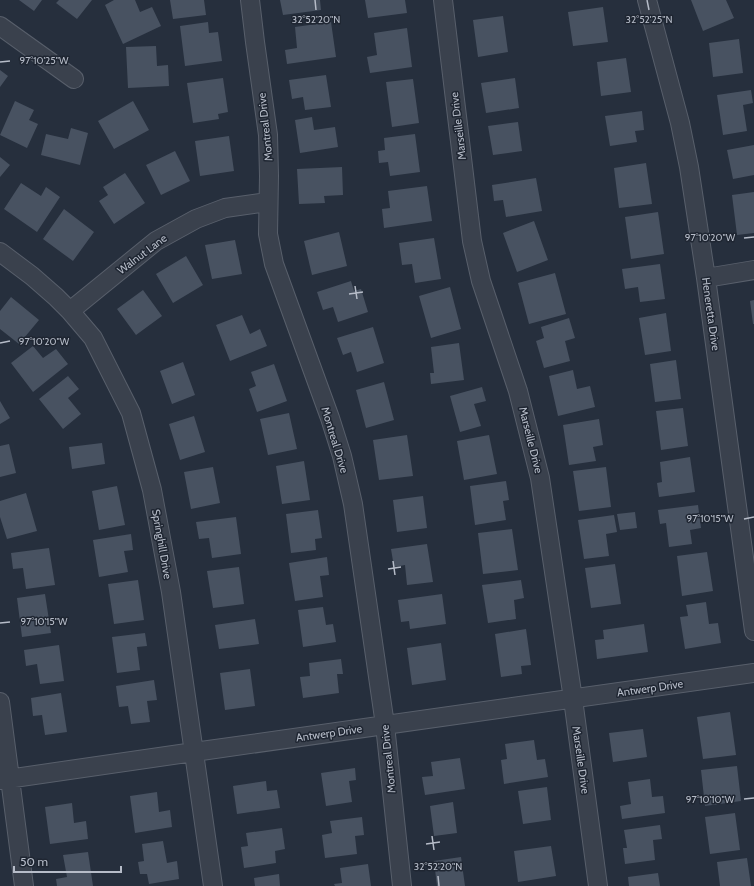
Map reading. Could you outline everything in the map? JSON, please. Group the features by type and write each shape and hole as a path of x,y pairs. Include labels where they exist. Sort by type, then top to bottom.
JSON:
{"street":[{"name":"Montreal Drive","path":"250,0 268,135 268,234 274,264 330,418 342,456 351,497 385,725 402,886"},
{"name":"Marseille Drive","path":"443,0 472,241 481,281 518,391 540,478 573,699 598,886"},
{"name":"Heneretta Drive","path":"647,0 680,123 689,167 706,278 754,631"},
{"path":"0,26 74,79"},
{"name":"Walnut Lane","path":"70,311 156,241 196,219 225,208 268,202"},
{"name":"Springhill Drive","path":"0,252 56,296 92,338 131,413 154,497 171,592 213,886"},
{"path":"706,278 754,270"},
{"name":"Antwerp Drive","path":"5,779 754,673"},
{"path":"0,702 5,779 24,886"}],"building":[{"path":"19,0 42,0 34,11"},
{"path":"59,0 92,0 77,19 56,3"},
{"path":"114,0 135,0 140,12 152,7 161,26 123,44 105,5"},
{"path":"170,0 204,0 206,15 173,19"},
{"path":"280,0 320,0 321,10 283,15"},
{"path":"365,0 405,0 407,13 368,18"},
{"path":"691,0 726,0 734,18 703,31"},
{"path":"603,7 608,42 573,46 568,12"},
{"path":"503,16 508,52 478,57 473,20"},
{"path":"208,22 209,33 218,32 222,61 185,66 180,26"},
{"path":"331,22 336,57 287,64 285,50 297,48 295,27"},
{"path":"407,28 412,67 370,73 367,57 377,55 374,33"},
{"path":"739,39 743,73 713,77 709,43"},
{"path":"156,46 157,66 168,65 169,86 128,88 126,47"},
{"path":"626,58 631,92 601,96 597,62"},
{"path":"0,70 8,76 0,87"},
{"path":"326,75 331,107 305,110 303,97 292,99 289,80"},
{"path":"223,78 228,112 218,114 219,119 193,123 187,83"},
{"path":"515,78 519,108 486,113 481,83"},
{"path":"413,79 419,123 392,127 386,82"},
{"path":"751,90 753,103 743,105 747,131 723,135 717,95"},
{"path":"15,101 34,110 29,120 38,124 27,148 0,135"},
{"path":"133,101 149,130 114,149 98,121"},
{"path":"642,111 644,130 635,131 637,142 610,146 605,116"},
{"path":"312,117 314,130 335,127 338,147 300,153 295,120"},
{"path":"518,122 522,151 493,155 488,126"},
{"path":"71,128 88,133 80,165 41,155 46,134 68,139"},
{"path":"415,134 420,172 390,176 388,162 379,163 378,151 385,150 384,138"},
{"path":"229,136 234,171 200,176 195,141"},
{"path":"754,145 754,175 733,179 727,150"},
{"path":"175,151 190,181 161,195 146,165"},
{"path":"0,157 10,165 0,177"},
{"path":"646,163 652,204 619,208 614,168"},
{"path":"342,167 343,195 324,196 325,203 299,204 297,169"},
{"path":"125,173 145,203 114,224 99,201 108,195 103,187"},
{"path":"536,178 542,211 506,217 503,200 494,201 492,185"},
{"path":"21,183 41,196 46,187 60,197 37,232 4,209"},
{"path":"427,186 432,221 384,228 382,209 390,208 388,191"},
{"path":"754,192 754,233 737,235 732,195"},
{"path":"64,209 94,232 73,261 43,239"},
{"path":"658,212 664,254 631,259 625,217"},
{"path":"534,221 548,260 517,272 503,233"},
{"path":"339,232 347,266 312,275 304,241"},
{"path":"434,238 441,279 415,283 412,264 402,265 399,243"},
{"path":"235,240 242,274 212,279 205,245"},
{"path":"186,256 203,285 173,303 156,274"},
{"path":"660,264 665,299 640,302 638,287 625,289 622,269"},
{"path":"555,273 566,314 529,324 518,283"},
{"path":"351,281 354,291 361,289 368,312 338,322 333,307 323,310 317,292"},
{"path":"450,287 461,329 431,338 419,296"},
{"path":"143,290 162,316 136,335 117,309"},
{"path":"11,297 39,320 19,344 0,329 0,311"},
{"path":"754,300 754,324 753,324 750,301"},
{"path":"666,313 671,351 645,355 639,318"},
{"path":"242,315 250,334 260,329 267,346 230,361 216,325"},
{"path":"569,318 575,338 565,341 570,361 544,368 536,341 544,338 541,327"},
{"path":"373,327 384,363 357,372 351,352 343,355 337,338"},
{"path":"459,343 464,380 431,384 430,373 434,373 431,347"},
{"path":"33,346 43,358 56,349 68,364 33,392 11,363"},
{"path":"676,360 681,399 655,402 650,364"},
{"path":"183,362 195,395 172,404 160,371"},
{"path":"274,364 287,401 257,412 249,389 256,386 251,372"},
{"path":"573,370 577,389 590,386 595,407 558,416 549,376"},
{"path":"68,376 79,389 68,398 81,414 63,429 39,399"},
{"path":"384,382 394,420 366,428 356,390"},
{"path":"482,387 486,401 474,404 481,426 460,432 450,396"},
{"path":"0,401 10,418 0,424"},
{"path":"683,408 688,446 661,450 656,411"},
{"path":"289,413 297,449 268,455 260,419"},
{"path":"194,416 205,452 180,460 169,424"},
{"path":"599,419 603,445 593,447 596,461 569,465 563,425"},
{"path":"407,435 413,476 379,480 373,440"},
{"path":"489,435 497,474 464,480 457,441"},
{"path":"102,443 105,464 72,469 69,447"},
{"path":"9,444 16,473 0,477 0,446"},
{"path":"690,457 695,492 659,497 657,483 662,482 660,462"},
{"path":"304,461 310,500 282,504 276,466"},
{"path":"213,467 220,503 191,509 184,472"},
{"path":"606,467 611,507 579,511 573,471"},
{"path":"506,481 509,500 503,501 506,520 475,525 470,486"},
{"path":"117,486 125,525 99,530 92,491"},
{"path":"26,493 37,531 7,539 0,517 0,501"},
{"path":"423,496 427,528 397,532 393,500"},
{"path":"698,505 701,528 690,530 692,544 669,547 666,523 660,524 658,510"},
{"path":"318,510 322,538 315,539 316,550 291,553 286,514"},
{"path":"635,512 637,528 620,530 617,514"},
{"path":"614,515 617,532 606,534 609,556 584,559 578,520"},
{"path":"236,517 241,554 212,558 209,538 199,539 196,522"},
{"path":"512,529 518,570 483,574 478,533"},
{"path":"131,534 133,550 124,551 128,572 99,577 93,540"},
{"path":"427,544 433,582 407,585 405,565 394,567 391,549"},
{"path":"49,548 55,585 26,589 23,568 13,569 11,553"},
{"path":"707,552 713,591 682,596 677,556"},
{"path":"327,557 329,575 320,576 323,597 295,601 289,563"},
{"path":"615,564 621,604 591,608 585,568"},
{"path":"239,567 244,604 213,608 207,571"},
{"path":"138,580 144,620 114,624 108,584"},
{"path":"521,580 524,598 514,600 516,619 488,623 482,585"},
{"path":"45,594 51,633 22,637 17,598"},
{"path":"442,594 446,624 410,629 409,621 401,622 398,600"},
{"path":"706,602 709,624 718,623 721,643 685,649 680,617 688,616 686,605"},
{"path":"323,607 326,625 333,624 336,642 303,647 298,610"},
{"path":"255,619 259,644 219,649 215,625"},
{"path":"644,624 648,652 597,659 595,640 604,639 603,630"},
{"path":"526,629 531,665 521,666 522,674 501,677 495,634"},
{"path":"145,633 147,646 137,647 140,670 117,673 112,637"},
{"path":"441,643 446,680 412,685 407,648"},
{"path":"59,645 64,681 40,684 37,664 26,666 24,650"},
{"path":"341,659 343,674 337,674 339,693 303,698 300,677 310,676 309,663"},
{"path":"250,669 255,706 225,710 220,673"},
{"path":"154,680 157,700 147,701 150,722 131,724 128,706 119,707 116,686"},
{"path":"61,693 67,732 45,735 42,715 33,716 31,698"},
{"path":"730,712 736,755 703,759 697,717"},
{"path":"643,729 647,757 613,762 609,733"},
{"path":"534,740 537,760 545,759 548,777 504,784 501,760 507,759 505,744"},
{"path":"460,758 465,789 425,795 422,777 433,776 431,762"},
{"path":"737,766 741,801 705,806 701,770"},
{"path":"355,768 356,780 349,781 352,802 326,806 321,773"},
{"path":"650,779 652,797 663,796 665,813 622,819 620,806 631,804 628,782"},
{"path":"266,781 267,791 277,790 280,808 237,814 233,786"},
{"path":"547,787 551,820 523,824 518,791"},
{"path":"157,792 159,812 170,810 172,827 135,833 130,796"},
{"path":"453,802 457,833 434,836 430,806"},
{"path":"72,803 74,823 86,821 88,839 50,844 45,807"},
{"path":"735,813 740,850 710,854 705,817"},
{"path":"362,817 364,835 355,836 357,854 325,858 322,835 332,833 330,821"},
{"path":"660,825 662,839 653,840 655,860 625,864 623,848 627,848 624,830"},
{"path":"282,828 285,849 275,851 276,863 244,868 241,847 248,846 246,833"},
{"path":"163,841 167,863 177,861 179,879 149,884 147,874 140,874 138,862 144,861 142,844"},
{"path":"551,846 556,876 518,882 514,851"},
{"path":"88,852 93,886 57,886 56,879 67,877 63,855"},
{"path":"461,857 465,886 437,886 434,861"},
{"path":"747,858 751,886 720,886 717,862"},
{"path":"368,864 371,886 335,886 334,884 342,883 340,868"},
{"path":"658,873 660,886 629,886 628,877"},
{"path":"279,874 280,886 255,886 254,878"}]}
